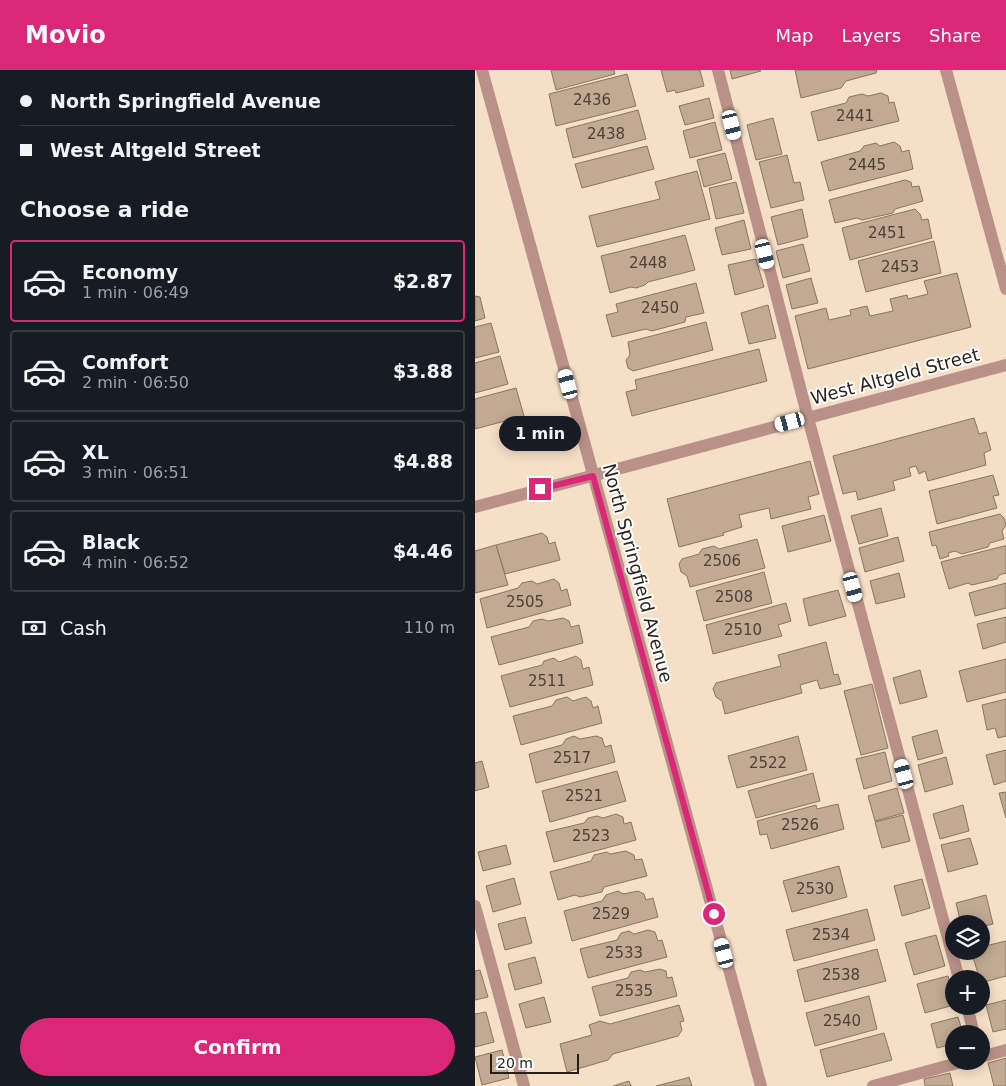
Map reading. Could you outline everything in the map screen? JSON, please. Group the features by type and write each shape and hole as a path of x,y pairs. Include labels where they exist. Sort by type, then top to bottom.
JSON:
{"street":[{"name":"North Springfield Avenue","path":"482,70 761,1086"},
{"path":"718,70 808,418 957,970"},
{"path":"946,70 1006,289"},
{"name":"West Altgeld Street","path":"475,507 1006,365"},
{"path":"475,906 523,1086"},
{"path":"990,1054 1006,1050"},
{"path":"873,1086 945,1066"}],"building":[{"path":"551,70 614,70 615,74 556,90"},
{"path":"661,70 700,70 704,86 676,93 675,90 667,92"},
{"path":"730,70 760,70 761,71 732,79"},
{"path":"795,70 877,70 876,73 846,81 841,88 801,98"},
{"path":"627,74 636,106 556,126 549,94"},
{"path":"881,93 888,96 889,103 894,102 899,121 818,141 811,112 846,103 849,97"},
{"path":"709,98 714,118 685,125 679,106"},
{"path":"638,110 646,139 573,158 566,129"},
{"path":"773,118 782,154 756,160 747,125"},
{"path":"715,122 722,150 690,158 683,131"},
{"path":"894,142 900,146 902,152 909,150 913,169 829,191 821,162 860,151 864,146 876,143 880,146"},
{"path":"647,146 654,169 582,188 575,164"},
{"path":"725,153 732,179 704,187 697,160"},
{"path":"787,155 794,183 800,182 804,200 771,208 759,162"},
{"path":"697,171 710,219 597,247 589,216 660,199 655,182"},
{"path":"905,180 911,182 912,187 919,186 923,201 895,209 893,213 862,220 857,218 835,223 829,200"},
{"path":"736,182 744,213 716,219 709,188"},
{"path":"802,209 808,237 778,245 771,217"},
{"path":"915,209 920,214 922,220 928,219 932,238 850,260 842,228"},
{"path":"744,220 751,249 722,255 715,228"},
{"path":"685,235 695,270 648,282 636,288 631,287 610,293 601,256"},
{"path":"934,241 941,273 866,292 858,261"},
{"path":"803,244 810,271 783,278 776,251"},
{"path":"756,259 764,287 735,295 728,265"},
{"path":"957,273 971,327 808,369 795,316 826,308 829,320 851,315 850,310 867,306 870,316 893,311 890,299 907,295 908,299 928,294 924,281"},
{"path":"811,278 818,303 792,309 786,285"},
{"path":"696,283 704,313 686,317 685,322 652,331 646,329 612,337 606,315 618,312 616,304"},
{"path":"475,296 480,297 485,318 475,321"},
{"path":"768,305 776,338 749,344 741,313"},
{"path":"706,322 713,350 633,371 628,368 626,360 630,355 628,342"},
{"path":"491,323 499,352 475,358 475,327"},
{"path":"759,349 767,381 632,416 626,392 637,389 635,380"},
{"path":"500,356 508,384 475,393 475,363"},
{"path":"516,388 524,416 475,429 475,399"},
{"path":"974,418 979,434 986,432 991,450 984,453 986,465 928,481 925,471 919,474 916,466 909,468 911,476 893,481 895,490 858,500 856,491 843,494 833,456"},
{"path":"810,461 819,494 808,497 811,509 771,519 769,508 739,515 742,527 723,533 724,535 679,547 667,499"},
{"path":"993,475 999,495 993,496 997,508 937,524 929,491"},
{"path":"881,508 888,536 859,544 851,516"},
{"path":"1000,514 1004,518 1006,525 1002,531 1004,539 990,543 988,547 962,554 955,551 948,553 949,556 940,559 936,545 932,546 929,532"},
{"path":"824,515 831,541 788,552 782,526"},
{"path":"542,533 547,537 549,544 555,542 560,560 505,574 496,545"},
{"path":"898,537 904,561 865,572 859,548"},
{"path":"757,539 765,568 690,587 687,576 681,572 679,564 682,559 699,554 702,549 714,546 719,549"},
{"path":"496,545 508,585 475,593 475,551"},
{"path":"1006,546 1006,573 999,575 997,579 972,585 968,583 949,589 941,562"},
{"path":"764,572 772,603 704,621 696,591"},
{"path":"899,573 905,597 876,604 870,581"},
{"path":"554,579 559,583 561,591 567,589 571,605 487,628 480,599 518,588 522,583 532,581 537,584"},
{"path":"1006,583 1006,608 975,616 969,593"},
{"path":"838,590 846,616 809,626 803,599"},
{"path":"786,603 791,621 778,625 782,636 713,654 706,625"},
{"path":"1006,617 1006,642 983,649 977,624"},
{"path":"563,618 569,621 571,627 579,625 583,643 499,665 491,637 529,627 533,621"},
{"path":"826,642 834,675 838,674 841,684 820,689 817,680 800,685 802,693 725,714 722,701 716,697 713,689 716,683 781,666 778,655"},
{"path":"576,656 581,660 583,669 589,667 593,685 510,707 501,676 542,665 544,661 554,658 559,662"},
{"path":"1006,659 1006,692 967,702 959,671"},
{"path":"920,670 927,697 900,704 893,678"},
{"path":"872,684 888,748 861,755 844,691"},
{"path":"567,697 573,701 586,697 591,701 593,708 598,706 602,723 521,745 513,716 552,706 556,700"},
{"path":"1006,699 1006,736 998,738 995,728 987,730 982,705"},
{"path":"937,730 943,753 918,760 912,737"},
{"path":"574,736 580,739 596,736 602,738 605,747 611,745 615,762 536,783 529,754 562,745 566,739"},
{"path":"798,736 807,770 737,788 728,756"},
{"path":"1006,750 1006,781 994,785 986,755"},
{"path":"885,752 892,781 864,789 856,759"},
{"path":"946,757 953,784 925,792 918,765"},
{"path":"482,761 489,787 475,791 475,763"},
{"path":"617,771 626,801 550,822 542,791"},
{"path":"813,773 820,801 756,818 748,791"},
{"path":"897,788 904,813 875,821 868,796"},
{"path":"1006,792 1006,818 999,793"},
{"path":"838,804 844,829 771,849 767,834 760,835 757,821 816,805 817,809"},
{"path":"963,805 969,831 940,839 933,814"},
{"path":"616,814 623,817 624,824 631,822 636,840 554,862 546,832 584,823 588,818 597,816 603,818"},
{"path":"903,815 910,841 882,848 875,822"},
{"path":"970,838 978,864 948,872 941,845"},
{"path":"506,845 511,864 483,871 478,852"},
{"path":"626,851 634,855 635,860 642,859 647,876 604,887 602,892 580,897 575,895 558,900 550,872 591,861 594,855"},
{"path":"839,866 847,897 792,912 783,881"},
{"path":"514,878 521,904 493,912 486,886"},
{"path":"922,879 930,908 902,916 894,886"},
{"path":"618,891 623,894 638,891 644,894 646,900 653,898 658,917 572,941 564,911 602,901 606,895"},
{"path":"986,895 993,924 990,925 990,915 959,915 956,903"},
{"path":"867,909 875,940 794,961 786,930"},
{"path":"525,917 532,943 505,950 498,924"},
{"path":"648,930 655,932 658,941 662,940 667,957 588,978 580,949 617,940 621,933 629,931 634,934"},
{"path":"936,935 945,966 914,975 905,943"},
{"path":"1006,941 1006,976 990,980 990,970 977,970 974,960 990,960 990,945"},
{"path":"877,949 886,981 805,1002 797,970"},
{"path":"535,957 542,983 515,990 508,964"},
{"path":"660,969 666,971 667,978 672,977 677,996 600,1016 592,987 628,978 631,972"},
{"path":"480,970 488,997 475,1000 475,971"},
{"path":"945,977 945,1007 925,1013 917,984"},
{"path":"869,996 877,1029 815,1046 806,1013"},
{"path":"544,997 551,1022 526,1028 519,1004"},
{"path":"1006,1000 1006,1029 993,1032 989,1015 990,1004"},
{"path":"679,1005 684,1021 680,1022 682,1030 678,1036 613,1054 608,1060 567,1072 560,1044 592,1035 589,1025 600,1021 610,1024"},
{"path":"486,1012 494,1042 475,1047 475,1014"},
{"path":"958,1017 960,1025 945,1025 945,1046 937,1048 931,1024"},
{"path":"884,1033 892,1060 827,1077 820,1050"},
{"path":"502,1050 509,1078 482,1085 475,1057"},
{"path":"1006,1058 1006,1086 994,1086 990,1062"},
{"path":"950,1073 953,1086 925,1086 924,1079"},
{"path":"689,1077 692,1086 656,1086 687,1078"},
{"path":"629,1081 631,1086 613,1086"}],"route":[{"path":"540,489 593,476 714,914"}]}
